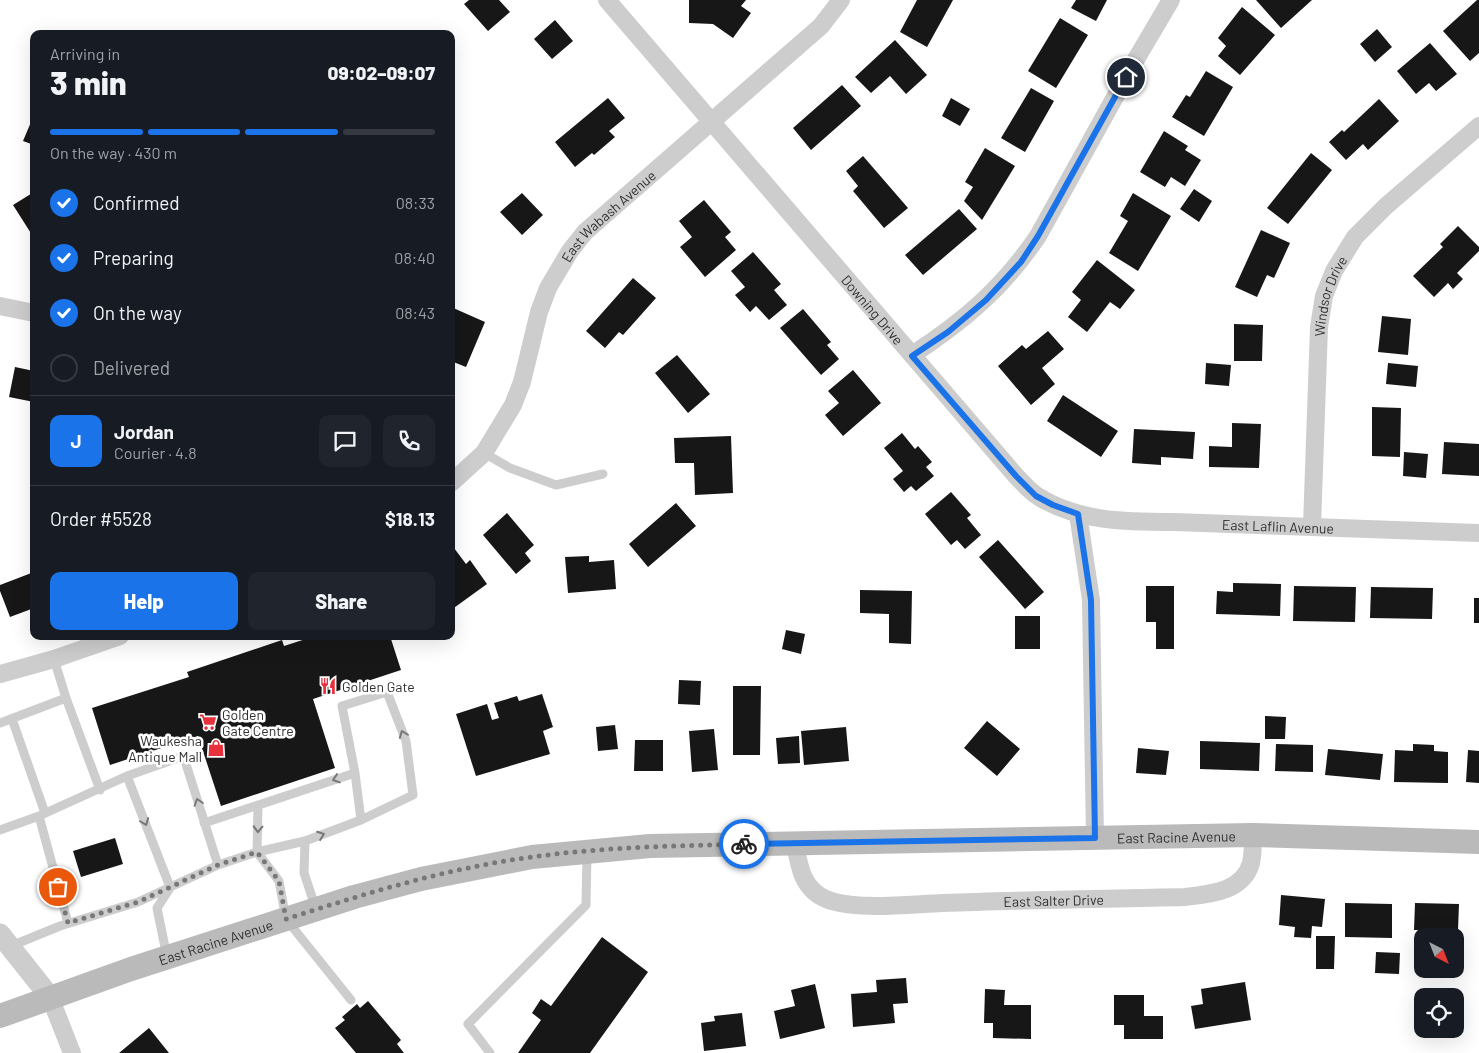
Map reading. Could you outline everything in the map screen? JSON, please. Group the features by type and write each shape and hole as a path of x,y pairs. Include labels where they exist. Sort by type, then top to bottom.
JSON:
{"main road":[{"name":"East Racine Avenue","path":"0,1016 167,957 316,909 430,877 532,857 650,846 1253,835 1479,842"}],"street":[{"name":"Downing Drive","path":"607,0 1016,476 1036,496 1053,505 1078,514"},
{"name":"East Wabash Avenue","path":"455,479 484,453 513,405 522,382 539,312 548,288 570,250 602,216 821,26 840,0"},
{"path":"912,356 948,332 986,300 1021,262 1038,236 1171,0"},
{"name":"Windsor Drive","path":"1312,526 1318,328 1321,304 1334,271 1355,237 1386,206 1479,126"},
{"path":"0,306 30,312"},
{"path":"1078,514 1091,600 1095,838"},
{"name":"East Laflin Avenue","path":"1078,514 1135,522 1312,526 1479,533"},
{"path":"0,674 54,659 109,640"},
{"name":"East Salter Drive","path":"795,843 798,863 806,885 818,895 840,903 874,906 1185,897 1219,892 1232,887 1241,880 1248,870 1252,862 1253,835"},
{"path":"5,940 50,997 72,1053"}],"lane":[{"path":"484,453 510,468 556,485 603,474"},
{"path":"54,659 66,698 100,790"},
{"path":"5,940 138,902 218,865 257,852 305,841 361,820 413,795 406,741 387,692 342,706 355,773 361,820"},
{"path":"0,723 66,698"},
{"path":"12,719 42,814 68,923"},
{"path":"0,830 100,790 127,776 178,758 185,761 218,865"},
{"path":"204,823 355,773"},
{"path":"127,776 170,887"},
{"path":"258,805 257,852 279,881 286,919 351,1000"},
{"path":"305,841 304,874 316,909"},
{"path":"490,1053 468,1024 586,905 588,851"},
{"path":"167,957 157,908 170,887"}],"building":[{"path":"469,0 499,0 510,12 488,31 464,4"},
{"path":"689,0 746,0 741,6 751,13 733,38 713,24 689,23"},
{"path":"917,0 953,0 927,47 900,32"},
{"path":"1076,0 1107,0 1096,21 1071,8"},
{"path":"1256,0 1312,0 1281,28"},
{"path":"1479,0 1479,53 1470,61 1443,31"},
{"path":"1242,7 1275,35 1240,75 1218,56 1226,46 1218,38"},
{"path":"1060,18 1088,35 1056,88 1028,71"},
{"path":"555,20 573,41 552,59 534,39"},
{"path":"1377,29 1392,47 1375,62 1360,44"},
{"path":"895,40 927,75 906,94 890,76 871,93 855,77"},
{"path":"1430,43 1457,74 1436,91 1429,83 1416,94 1397,71"},
{"path":"1206,71 1233,87 1204,136 1172,117 1186,95 1190,97"},
{"path":"842,85 861,106 811,150 793,128"},
{"path":"1031,88 1054,101 1025,152 1001,138"},
{"path":"608,98 625,118 609,131 615,137 594,155 592,153 575,167 555,142"},
{"path":"951,98 970,109 960,126 942,116"},
{"path":"1379,99 1399,121 1368,150 1363,144 1346,160 1329,142 1342,130 1344,132"},
{"path":"30,124 30,144 23,141"},
{"path":"1164,131 1188,146 1185,150 1201,160 1185,186 1171,177 1165,187 1140,172"},
{"path":"985,148 1015,166 982,220 964,201 973,187 965,182"},
{"path":"1311,153 1332,170 1288,224 1267,208"},
{"path":"863,156 908,208 884,228 853,191 858,186 846,171"},
{"path":"1194,189 1212,201 1199,222 1180,209"},
{"path":"522,193 543,215 522,235 500,212"},
{"path":"1133,193 1171,216 1138,271 1109,253 1128,221 1120,216"},
{"path":"30,194 30,232 13,205"},
{"path":"704,200 731,232 725,237 736,250 705,277 680,247 692,237 679,221"},
{"path":"959,209 977,229 923,275 905,255"},
{"path":"1458,226 1479,247 1479,251 1457,273 1463,279 1453,289 1448,283 1434,297 1413,276 1443,247 1440,244"},
{"path":"1261,230 1290,243 1274,278 1267,275 1257,297 1235,287"},
{"path":"753,252 781,284 774,290 787,305 769,320 756,306 750,312 735,295 745,287 731,271"},
{"path":"1097,260 1135,290 1120,309 1110,302 1087,332 1068,317 1081,300 1072,292"},
{"path":"633,278 656,298 623,335 619,332 605,348 586,331"},
{"path":"455,309 485,322 466,367 455,363"},
{"path":"803,309 831,342 827,345 839,359 821,375 780,328"},
{"path":"1382,316 1411,319 1408,355 1378,352"},
{"path":"1234,324 1263,325 1262,361 1234,361"},
{"path":"1048,331 1064,349 1042,368 1055,384 1031,405 998,366 1022,345 1026,349"},
{"path":"677,355 710,394 688,413 655,373"},
{"path":"1206,363 1231,365 1229,386 1205,384"},
{"path":"1388,363 1418,366 1416,387 1386,384"},
{"path":"15,367 30,370 30,401 9,397"},
{"path":"853,370 881,403 843,436 825,415 839,403 828,391"},
{"path":"1063,395 1118,431 1101,457 1047,421"},
{"path":"1372,407 1401,408 1400,457 1372,456"},
{"path":"1232,423 1261,424 1259,468 1209,467 1209,446 1232,447"},
{"path":"1134,429 1195,432 1193,459 1161,457 1161,465 1132,463"},
{"path":"902,433 915,449 918,446 932,462 926,467 934,476 916,491 911,486 904,492 893,479 903,471 884,448"},
{"path":"731,436 733,493 695,495 694,463 675,463 674,438"},
{"path":"1444,442 1479,444 1479,476 1442,474"},
{"path":"1404,452 1428,454 1426,478 1403,476"},
{"path":"951,492 971,515 967,518 981,535 965,549 957,540 951,545 925,514"},
{"path":"676,503 696,526 648,567 629,544"},
{"path":"507,513 534,545 525,553 531,561 516,574 483,535"},
{"path":"998,540 1044,592 1025,609 979,557"},
{"path":"455,549 466,564 470,560 487,584 455,607"},
{"path":"589,556 589,562 614,560 616,589 568,593 565,557"},
{"path":"30,574 30,610 10,617 0,591 0,585"},
{"path":"1233,583 1281,584 1280,616 1216,614 1217,591 1233,592"},
{"path":"1146,586 1174,586 1174,649 1156,649 1156,622 1146,622"},
{"path":"1294,586 1356,587 1355,622 1293,621"},
{"path":"1371,587 1433,588 1432,619 1370,618"},
{"path":"860,590 912,591 911,644 889,643 889,614 860,613"},
{"path":"1474,598 1479,598 1479,623 1474,623"},
{"path":"1015,616 1040,616 1040,649 1015,649"},
{"path":"786,630 805,634 801,654 782,649"},
{"name":"Golden Gate Centre","path":"282,640 284,646 303,640 391,640 401,670 313,699 335,768 221,806 198,736 110,765 92,708 189,677 187,672"},
{"path":"679,680 701,681 700,705 678,704"},
{"path":"733,686 761,686 760,755 733,755"},
{"path":"542,694 553,727 543,731 550,754 476,776 456,714 487,704 492,720 499,718 494,703 517,696 519,701"},
{"path":"1265,716 1286,717 1285,739 1265,739"},
{"path":"987,721 1020,749 997,776 964,748"},
{"path":"615,725 618,749 598,751 596,727"},
{"path":"846,727 849,761 804,765 801,731"},
{"path":"714,729 718,770 692,772 689,731"},
{"path":"799,736 800,763 778,764 776,738"},
{"path":"635,740 663,740 663,771 634,771"},
{"path":"1200,741 1260,743 1259,771 1200,769"},
{"path":"1276,744 1313,745 1313,772 1275,771"},
{"path":"1413,744 1434,745 1434,751 1448,752 1448,783 1394,782 1395,750 1413,751"},
{"path":"1138,748 1169,751 1166,775 1136,773"},
{"path":"1328,749 1383,754 1380,780 1325,775"},
{"path":"1468,750 1479,751 1479,783 1466,782"},
{"path":"115,838 123,864 81,877 73,851"},
{"path":"1281,895 1325,899 1322,927 1312,926 1311,938 1294,937 1295,927 1279,925"},
{"path":"1345,903 1392,904 1392,938 1345,937"},
{"path":"1415,903 1459,904 1458,928 1414,928"},
{"path":"1316,936 1335,936 1334,969 1316,969"},
{"path":"602,937 648,972 590,1053 518,1053 541,1020 532,1013 541,999 551,1006"},
{"path":"1376,952 1400,953 1399,974 1375,973"},
{"path":"906,978 908,1003 893,1004 895,1023 853,1027 851,994 877,992 876,980"},
{"path":"1245,982 1251,1020 1195,1029 1191,1006 1203,1004 1201,989"},
{"path":"815,984 825,1028 780,1039 774,1011 795,1006 791,990"},
{"path":"985,989 1005,990 1004,1005 1031,1005 1031,1039 993,1038 993,1023 984,1023"},
{"path":"1114,995 1144,995 1144,1016 1163,1016 1163,1039 1124,1039 1124,1025 1114,1025"},
{"path":"368,1001 401,1040 397,1044 404,1053 356,1053 335,1028 345,1020 342,1017 357,1004 360,1008"},
{"path":"742,1013 746,1046 704,1051 701,1023 715,1021 714,1016"},
{"path":"149,1028 169,1053 119,1053"}],"way so far":[{"path":"58,887 68,923 138,902 218,865 257,852 279,881 286,919 421,879 532,857 650,846 744,844"}],"place":[{"name":"Golden Gate","path":"328,686"},
{"name":"Golden Gate Centre","path":"208,722"},
{"name":"Waukesha Antique Mall","path":"216,748"}],"route":[{"path":"744,844 1095,838 1091,600 1078,514 1053,505 1036,496 1016,476 912,356 948,332 986,300 1021,262 1038,236 1126,77"}]}
